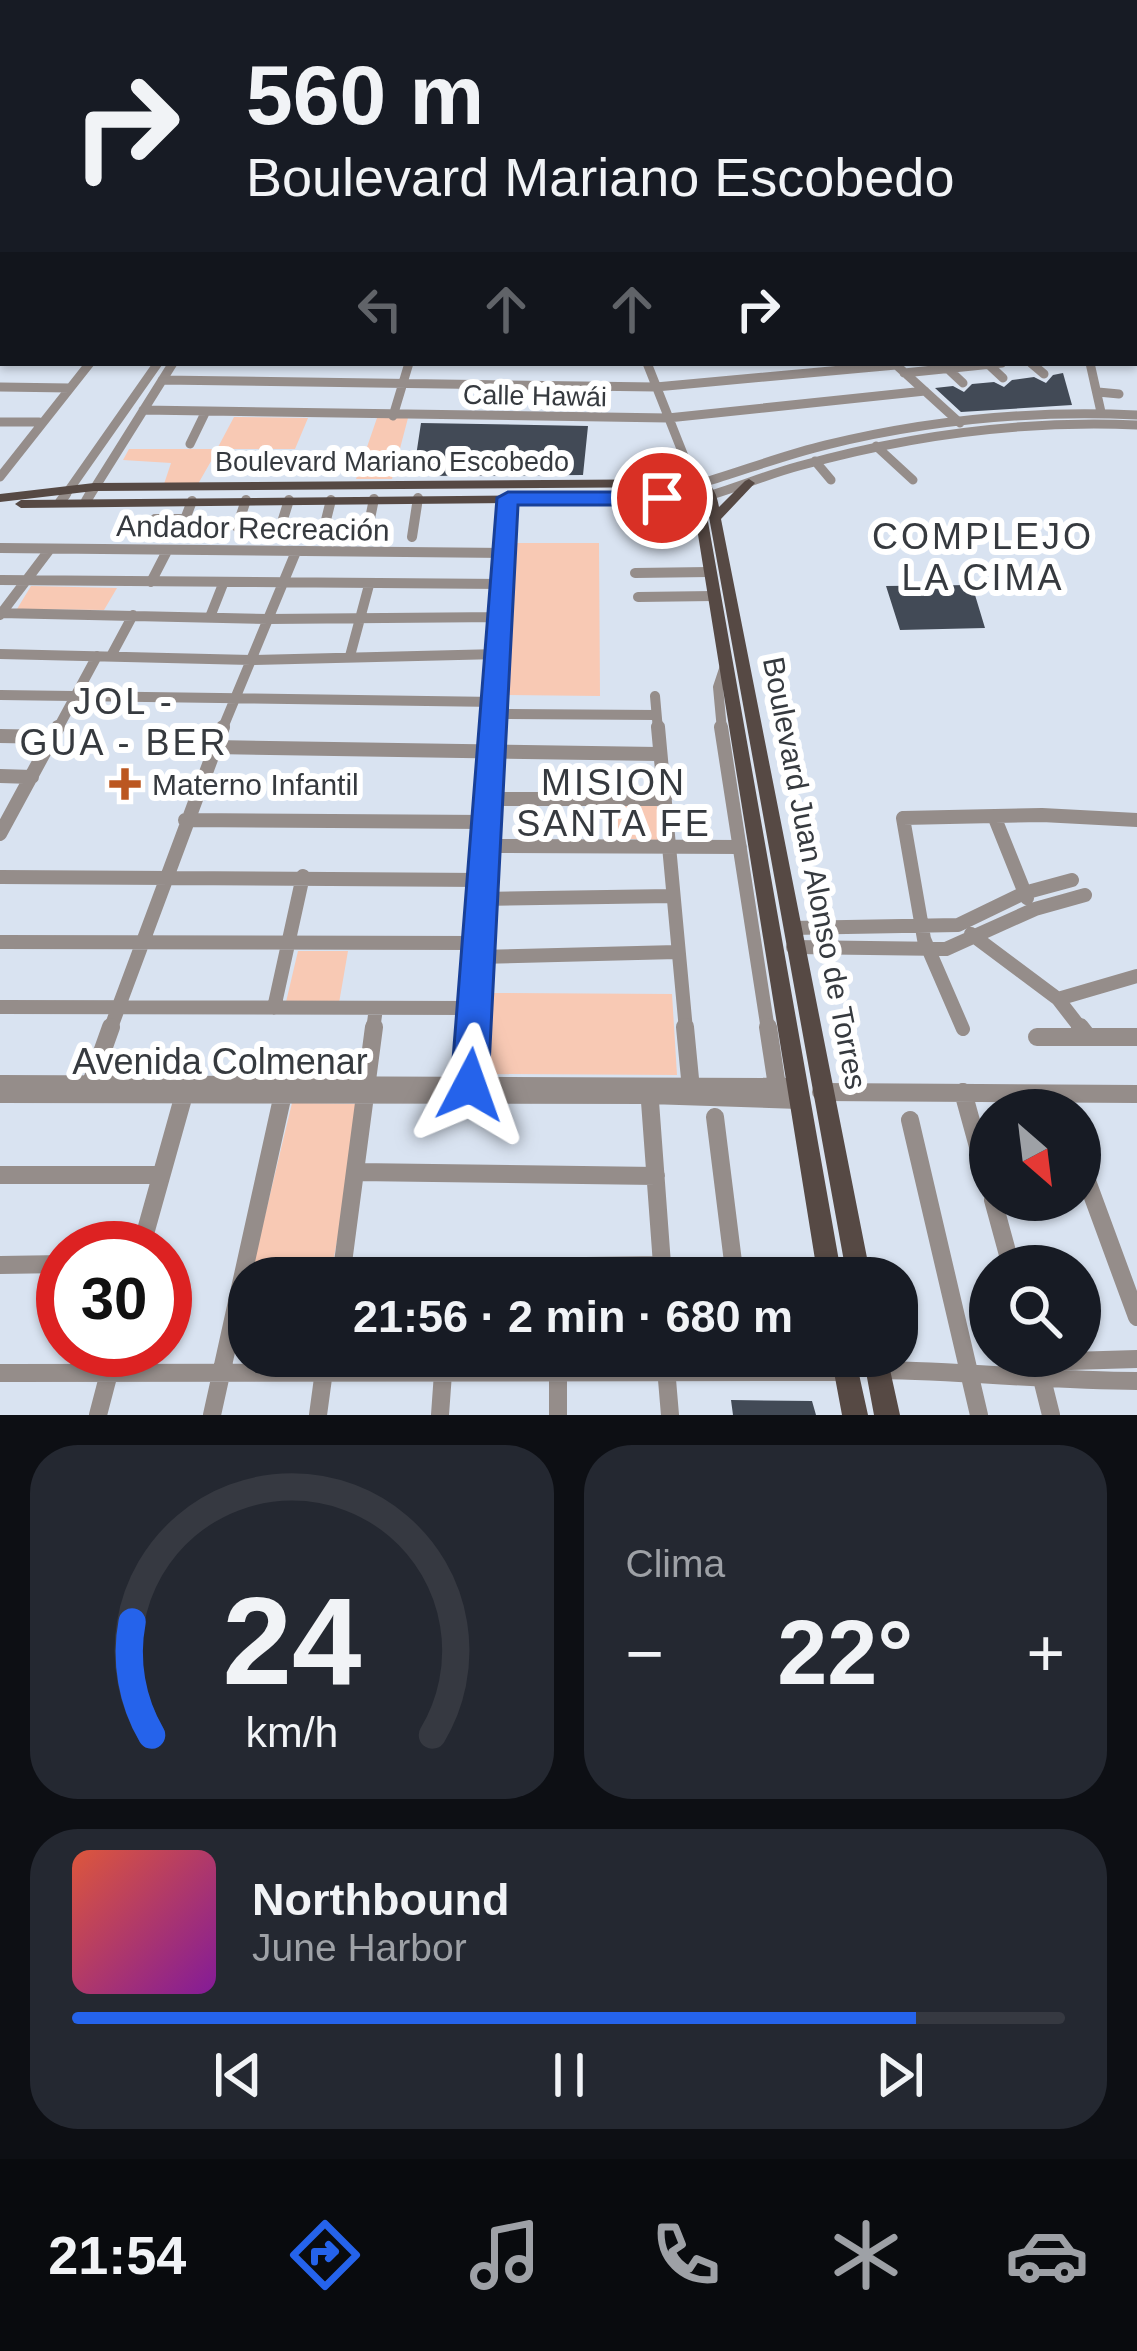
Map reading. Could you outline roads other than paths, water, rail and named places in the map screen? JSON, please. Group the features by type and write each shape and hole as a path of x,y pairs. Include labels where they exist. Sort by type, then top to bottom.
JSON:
{"main road":[{"path":"716,518 749,483"},
{"name":"Boulevard Mariano Escobedo","path":"0,505 69,488 94,487 697,487"},
{"name":"Boulevard Mariano Escobedo","path":"0,505 508,498 697,487"},
{"name":"Boulevard Juan Alonso de Torres","path":"697,487 716,518 855,1257"},
{"name":"Boulevard Juan Alonso de Torres","path":"697,487 791,1091 826,1257"},
{"path":"848,1377 855,1415"},
{"path":"879,1377 886,1415"}],"street":[{"path":"0,477 5,462 88,366"},
{"path":"60,502 156,366"},
{"path":"86,501 171,366"},
{"path":"393,416 408,366"},
{"path":"648,366 697,487"},
{"path":"162,380 656,386 968,366"},
{"path":"990,366 1003,378"},
{"path":"1035,366 1044,374"},
{"path":"898,367 970,432"},
{"path":"947,368 963,383"},
{"path":"1091,368 1113,376"},
{"path":"1091,368 1101,412"},
{"path":"0,387 70,388"},
{"name":"Calle Hawái","path":"143,410 668,418 925,391"},
{"path":"1098,392 1119,394"},
{"path":"190,444 206,411"},
{"name":"Boulevard Mariano Escobedo","path":"697,487 829,444 941,423 1101,412 1137,415"},
{"path":"0,422 39,422"},
{"name":"Boulevard Mariano Escobedo","path":"697,487 749,483 876,446 953,434 1069,422 1137,425"},
{"path":"941,423 953,434"},
{"path":"876,446 913,480"},
{"path":"815,461 831,480"},
{"path":"469,1090 508,498"},
{"path":"366,538 374,499"},
{"path":"412,537 418,499"},
{"path":"179,535 192,500"},
{"path":"237,527 245,500"},
{"path":"278,532 289,500"},
{"path":"322,536 331,500"},
{"path":"155,519 185,519"},
{"name":"Andador Recreación","path":"0,548 506,553"},
{"path":"1,614 50,549"},
{"path":"151,582 167,551"},
{"path":"92,1084 185,820 295,554"},
{"path":"406,584 414,554"},
{"path":"635,573 709,572"},
{"path":"0,580 502,584"},
{"path":"210,617 223,584"},
{"path":"350,656 369,585"},
{"path":"638,597 713,596"},
{"path":"1,614 501,617"},
{"path":"1,831 76,696 133,615"},
{"path":"0,653 251,660 499,654"},
{"path":"725,666 718,699 740,847 791,1091"},
{"path":"0,695 656,715"},
{"path":"655,696 691,1090"},
{"path":"0,736 53,737"},
{"path":"214,747 658,754"},
{"path":"0,776 32,777"},
{"path":"488,799 665,799"},
{"path":"994,816 1035,909"},
{"path":"963,1029 928,950 903,818 1137,820"},
{"path":"185,820 486,822"},
{"path":"485,846 740,847"},
{"path":"274,1009 303,876"},
{"path":"1,880 303,876 482,880"},
{"path":"792,938 958,925 1024,892 1072,880"},
{"path":"792,938 928,950 977,938 1035,909 1085,895"},
{"path":"481,899 672,896"},
{"path":"958,925 1058,999 1087,1036"},
{"path":"0,942 677,952"},
{"path":"1058,999 1137,976"},
{"path":"0,1007 475,1008"},
{"path":"344,1257 376,1008"},
{"path":"1037,1037 1137,1037"},
{"name":"Avenida Colmenar","path":"0,1084 283,1094 368,1090"},
{"path":"148,1221 186,1089"},
{"name":"Avenida Colmenar","path":"0,1094 186,1089 791,1091"},
{"path":"649,1089 661,1257"},
{"name":"Avenida Colmenar","path":"691,1090 791,1091"},
{"path":"821,1092 969,1093"},
{"path":"963,1092 969,1114"},
{"path":"212,1415 283,1094"},
{"path":"1101,1098 1137,1094"},
{"path":"715,1118 732,1257"},
{"path":"910,1120 980,1415"},
{"path":"356,1172 656,1176"},
{"path":"0,1174 159,1174"},
{"path":"1101,1219 1137,1317"},
{"path":"0,1265 36,1264"},
{"path":"1101,1362 1137,1359"},
{"path":"918,1367 969,1371"},
{"path":"192,1372 228,1371"},
{"path":"0,1373 36,1373"},
{"path":"1101,1376 1137,1381"},
{"path":"98,1415 109,1377"},
{"path":"318,1415 323,1377"},
{"path":"440,1415 443,1377"},
{"path":"558,1377 558,1415"},
{"path":"666,1377 670,1415"},
{"path":"1041,1377 1051,1415"}],"place":[{"name":"Materno Infantil","path":"125,784"}],"district":[{"name":"COMPLEJO LA CIMA","path":"983,556"},
{"name":"JOL - GUA - BER","path":"124,722"},
{"name":"MISION SANTA FE","path":"614,802"}]}
